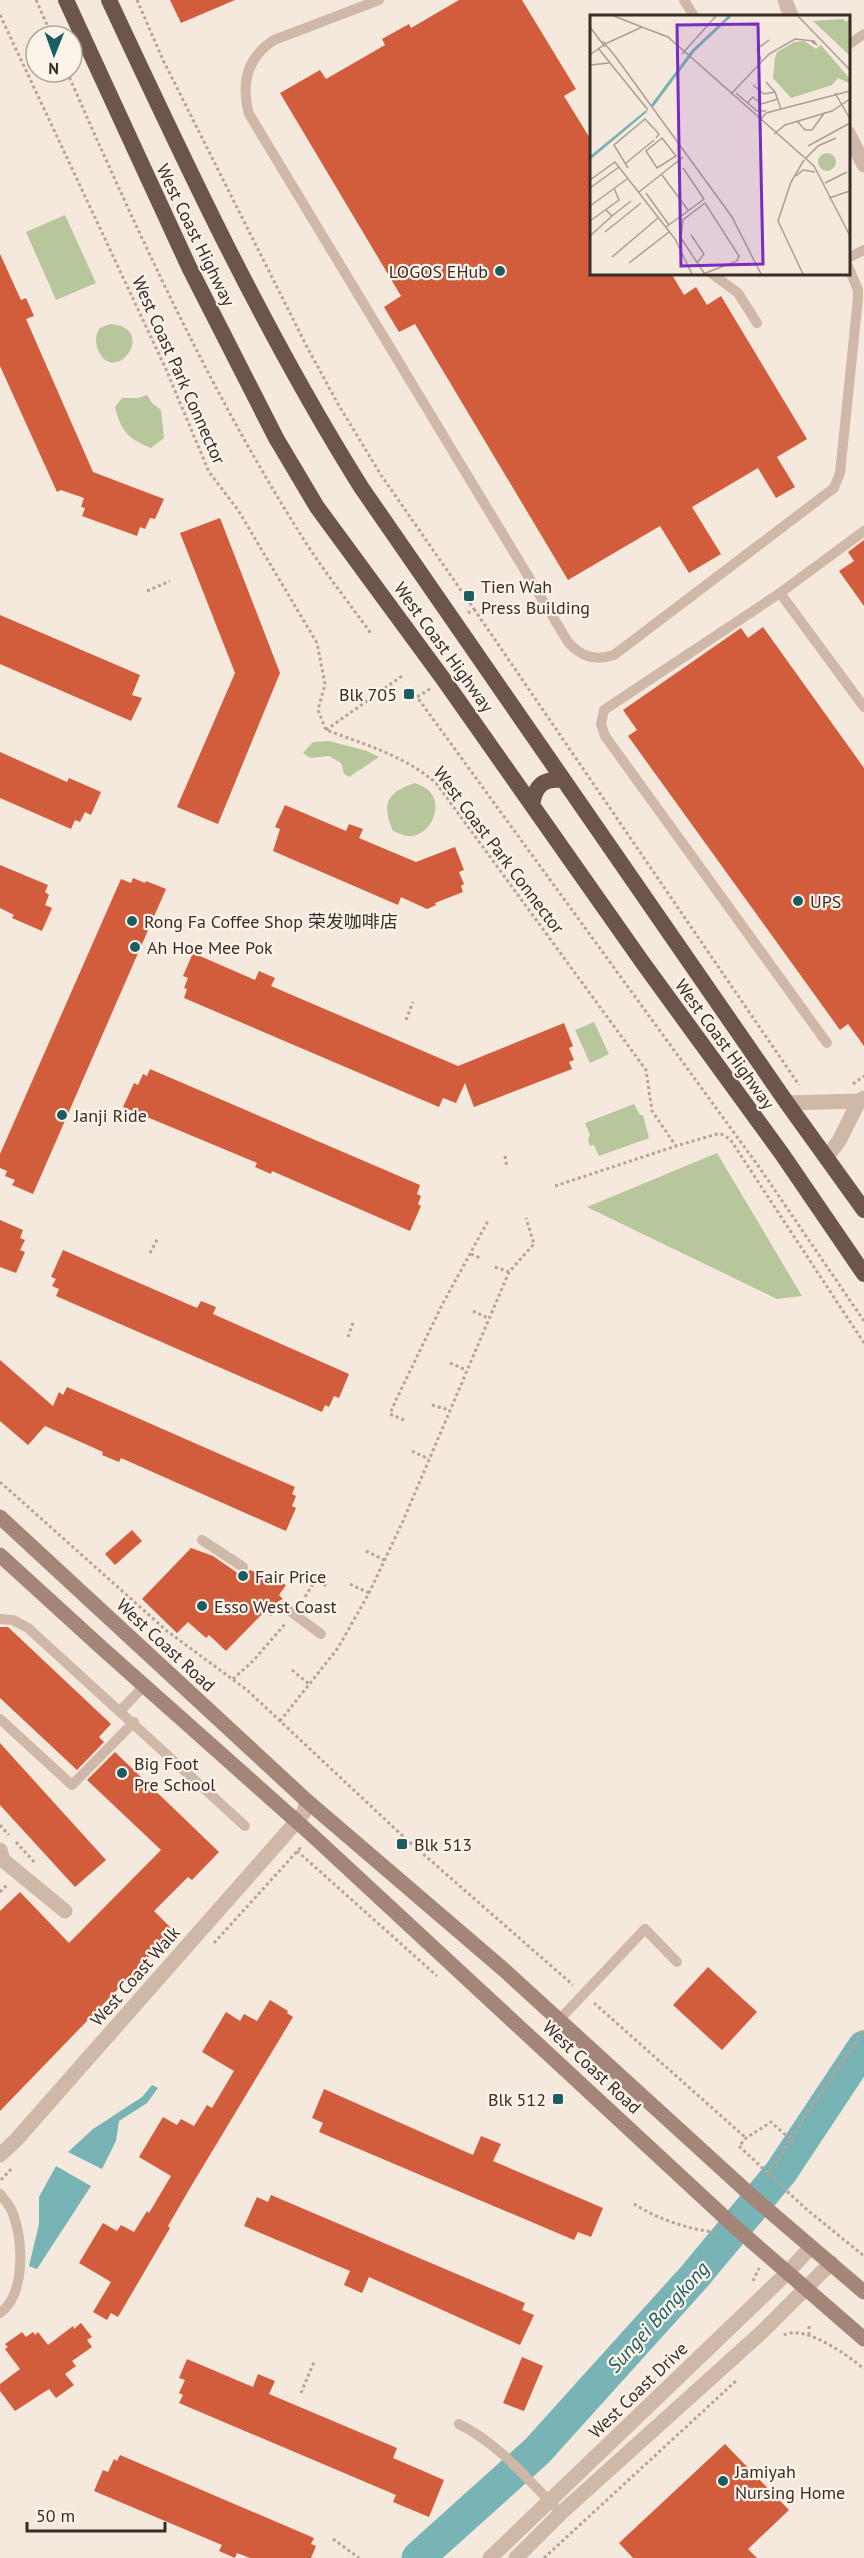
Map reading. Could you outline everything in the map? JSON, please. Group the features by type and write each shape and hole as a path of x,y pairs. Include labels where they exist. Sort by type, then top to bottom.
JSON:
{"highway":[{"name":"West Coast Highway","path":"66,0 157,202 276,438 317,507 532,805 649,973 782,1154 864,1274"},
{"name":"West Coast Highway","path":"109,0 284,357 318,418 361,487 562,780 864,1210"},
{"path":"532,805 534,795 542,783 552,779 562,780"}],"main road":[{"name":"West Coast Road","path":"0,1517 307,1801 560,2020 754,2198 864,2292"},
{"name":"West Coast Road","path":"0,1555 390,1906 728,2229 756,2245 864,2339"},
{"path":"92,1639 96,1626 108,1618"},
{"path":"390,1906 406,1887"}],"street":[{"path":"784,0 791,15"},
{"path":"849,136 864,165"},
{"path":"787,1103 862,1100"},
{"path":"826,1158 839,1141 862,1100"},
{"path":"297,1821 304,1812 307,1801"},
{"name":"West Coast Walk","path":"0,2155 16,2140 297,1821"},
{"path":"1,1859 64,1911"},
{"name":"West Coast Drive","path":"490,2558 515,2534 544,2496 626,2429 811,2247"},
{"name":"West Coast Drive","path":"516,2558 561,2513 762,2332 831,2263"}],"lane":[{"path":"379,0 274,40 259,51 247,72 245,92 249,114 568,642 587,657 603,659 614,655 834,488 840,473 857,316 858,291 849,268"},
{"path":"684,0 693,15"},
{"path":"849,44 864,34"},
{"path":"849,258 864,250"},
{"path":"712,274 738,293 757,322"},
{"path":"827,1043 605,736 601,724 604,711 780,593 864,531"},
{"path":"780,593 864,707"},
{"path":"202,1539 243,1567"},
{"path":"283,1606 321,1634"},
{"path":"0,1619 13,1620 28,1628 121,1710 245,1826"},
{"path":"121,1710 144,1686"},
{"path":"0,1719 72,1785 134,1722"},
{"path":"560,2020 645,1929 677,1962"},
{"path":"0,2194 13,2211 21,2241 18,2285 0,2313"},
{"path":"459,2424 479,2434 510,2461 561,2513"},
{"path":"515,2534 528,2546"}],"path":[{"path":"36,0 47,24"},
{"path":"137,0 163,60 306,345 381,475 800,1086"},
{"name":"West Coast Park Connector","path":"0,15 165,367 209,472 238,510 317,643 325,684 318,710 326,730 388,753 420,769 436,783 646,1070 652,1111 676,1146"},
{"path":"72,84 125,205 216,386 306,544 372,635"},
{"path":"147,591 170,581"},
{"path":"454,622 474,609"},
{"path":"326,730 402,676"},
{"path":"417,697 759,1167 864,1321"},
{"path":"406,1020 413,1002"},
{"path":"555,1186 676,1146 722,1134 730,1139 864,1342"},
{"path":"505,1156 507,1168"},
{"path":"280,1721 342,1642 369,1593 509,1272 534,1244 526,1218"},
{"path":"404,1420 390,1414 442,1305 489,1219"},
{"path":"150,1253 158,1238"},
{"path":"471,1254 482,1259"},
{"path":"495,1267 509,1272"},
{"path":"473,1311 488,1318"},
{"path":"348,1337 353,1323"},
{"path":"450,1363 466,1370"},
{"path":"432,1405 449,1410"},
{"path":"412,1452 429,1459"},
{"path":"0,1482 167,1631 233,1679 406,1839 746,2138"},
{"path":"366,1551 384,1560"},
{"path":"233,1679 253,1661 294,1615 316,1579 328,1587"},
{"path":"350,1584 369,1593"},
{"path":"292,1670 309,1684"},
{"path":"770,2174 790,2139 831,2082 864,2029"},
{"path":"790,2139 771,2122 746,2138 739,2146 806,2208 864,2256"},
{"path":"634,2204 645,2211 711,2232 728,2229"},
{"path":"809,2326 809,2335"},
{"path":"777,2342 793,2331 809,2335 851,2358 864,2369"},
{"path":"302,2394 314,2362"},
{"path":"544,2558 744,2373"},
{"path":"333,2539 359,2558"}],"green space":[{"path":"65,215 96,283 56,300 26,232"},
{"path":"110,324 124,328 131,335 132,344 129,353 122,360 114,363 105,360 98,350 96,341 100,328"},
{"path":"147,395 152,403 161,410 164,438 151,448 127,434 120,423 115,407 122,398 138,398"},
{"path":"329,741 367,751 379,757 349,777 344,774 341,763 329,756 310,758 303,753 313,742"},
{"path":"415,783 427,789 433,796 435,810 434,817 425,830 408,836 393,831 387,806 398,790"},
{"path":"594,1022 609,1054 590,1063 575,1030"},
{"path":"634,1104 640,1115 643,1115 649,1138 599,1156 594,1145 590,1146 588,1139 590,1135 585,1123"},
{"path":"717,1153 802,1296 777,1299 587,1207"}],"water":[{"path":"152,2085 158,2088 147,2103 119,2121 116,2141 102,2169 68,2152 93,2129 142,2097"},
{"path":"56,2166 91,2186 37,2269 29,2266 39,2224 39,2197"}],"building":[{"path":"170,0 235,0 181,23"},
{"path":"459,0 522,0 576,89 564,96 590,138 590,274 672,274 684,295 696,287 707,305 721,296 807,439 777,457 795,487 776,498 758,468 692,507 721,554 689,573 660,526 568,580 415,324 399,332 384,307 401,296 280,93 320,70 326,79 385,45 382,39 409,24 411,28"},
{"path":"0,254 21,300 26,298 34,316 26,319 93,472 164,499 155,519 150,518 145,529 140,527 137,536 82,516 85,508 81,507 84,498 61,490 57,492 0,366"},
{"path":"220,518 280,673 218,824 177,807 235,673 180,533"},
{"path":"864,540 864,606 839,571 854,561 848,552"},
{"path":"0,615 140,675 132,695 142,698 131,721 0,664"},
{"path":"763,627 864,768 864,1046 848,1024 840,1030 628,736 637,730 623,710 741,628 748,638"},
{"path":"0,752 67,782 69,778 101,792 91,815 85,812 80,822 75,820 71,829 0,798"},
{"path":"285,805 346,831 349,824 363,829 359,838 416,862 455,847 464,870 459,872 464,884 461,886 463,892 435,903 436,905 427,909 401,897 398,905 273,851 280,829 275,827"},
{"path":"0,865 48,885 45,892 49,895 45,905 52,908 42,931 12,918 14,915 0,908"},
{"path":"133,878 166,889 33,1194 12,1185 15,1180 5,1176 7,1171 0,1168 0,1154 121,879 131,883"},
{"path":"193,953 255,980 259,971 275,978 271,986 458,1066 564,1023 573,1046 569,1048 574,1060 569,1062 572,1069 474,1107 465,1083 456,1103 443,1098 439,1107 184,998 187,989 184,988 188,978 183,976"},
{"path":"150,1069 420,1185 417,1194 421,1196 418,1204 421,1206 410,1231 272,1171 271,1174 255,1167 257,1163 123,1107 134,1083 138,1085 143,1074 147,1076"},
{"path":"0,1220 23,1230 20,1238 25,1240 20,1250 25,1252 16,1273 0,1267"},
{"path":"63,1250 197,1308 201,1301 216,1307 213,1314 349,1374 339,1398 334,1396 329,1407 325,1405 322,1412 56,1296 59,1289 52,1286 56,1279 51,1277"},
{"path":"0,1360 53,1406 59,1392 63,1395 67,1387 295,1487 292,1494 296,1496 292,1506 296,1508 286,1531 121,1458 119,1462 102,1455 103,1452 45,1426 28,1445 0,1421"},
{"path":"132,1530 142,1541 115,1565 105,1554"},
{"name":"Esso West Coast","path":"191,1548 213,1556 239,1574 246,1574 250,1570 286,1585 279,1595 283,1599 277,1602 277,1611 271,1616 266,1610 226,1651 209,1635 206,1638 188,1622 177,1633 142,1599"},
{"path":"0,1627 8,1627 111,1724 99,1737 104,1742 77,1770 0,1698"},
{"path":"0,1743 106,1860 75,1887 0,1805"},
{"path":"115,1752 219,1852 192,1880 188,1877 154,1911 174,1931 0,2111 0,1911 20,1892 69,1943 161,1850 87,1780"},
{"path":"708,1967 757,2012 722,2050 673,2005"},
{"path":"270,2000 288,2011 287,2013 293,2017 190,2188 168,2226 170,2228 118,2317 111,2313 107,2320 93,2312 111,2282 79,2263 103,2223 117,2231 121,2225 134,2232 147,2211 149,2213 171,2176 139,2157 163,2117 177,2125 181,2119 194,2126 207,2105 212,2108 234,2071 202,2052 226,2012 240,2021 244,2014 257,2021"},
{"path":"324,2089 473,2155 481,2136 501,2144 493,2161 603,2208 591,2237 578,2232 574,2240 319,2132 323,2123 312,2118"},
{"path":"271,2195 525,2303 522,2310 534,2315 520,2345 369,2277 362,2293 344,2285 350,2271 244,2226 257,2197 268,2202"},
{"path":"81,2323 92,2337 87,2340 92,2347 72,2361 76,2366 65,2374 74,2385 56,2398 49,2389 15,2411 0,2391 0,2384 20,2369 5,2349 8,2347 5,2344 22,2332 26,2337 33,2332 35,2335 38,2332 48,2345 73,2326 74,2329"},
{"path":"522,2357 543,2366 524,2411 503,2403"},
{"path":"187,2359 253,2387 258,2374 275,2381 269,2394 397,2448 393,2458 444,2480 429,2517 393,2502 396,2495 179,2403 183,2395 179,2393 185,2380 179,2378"},
{"name":"Jamiyah Nursing Home","path":"725,2444 789,2510 748,2549 757,2558 633,2558 619,2543"},
{"path":"120,2455 314,2538 311,2544 316,2546 311,2558 250,2558 237,2553 235,2558 219,2551 222,2545 94,2491 103,2470 108,2472 114,2459 117,2461"}],"waterway":[{"name":"Sungei Bangkong","path":"418,2558 537,2451 694,2277 781,2172 864,2047"}],"place":[{"name":"LOGOS EHub","path":"500,271"},
{"name":"Tien Wah Press Building","path":"469,596"},
{"name":"Blk 705","path":"409,694"},
{"name":"UPS","path":"798,901"},
{"name":"Rong Fa Coffee Shop 荣发咖啡店","path":"132,921"},
{"name":"Ah Hoe Mee Pok","path":"135,947"},
{"name":"Janji Ride","path":"62,1115"},
{"name":"Fair Price","path":"243,1576"},
{"name":"Esso West Coast","path":"202,1606"},
{"name":"Big Foot Pre School","path":"122,1773"},
{"name":"Blk 513","path":"402,1844"},
{"name":"Blk 512","path":"558,2099"},
{"name":"Jamiyah Nursing Home","path":"723,2481"}]}
